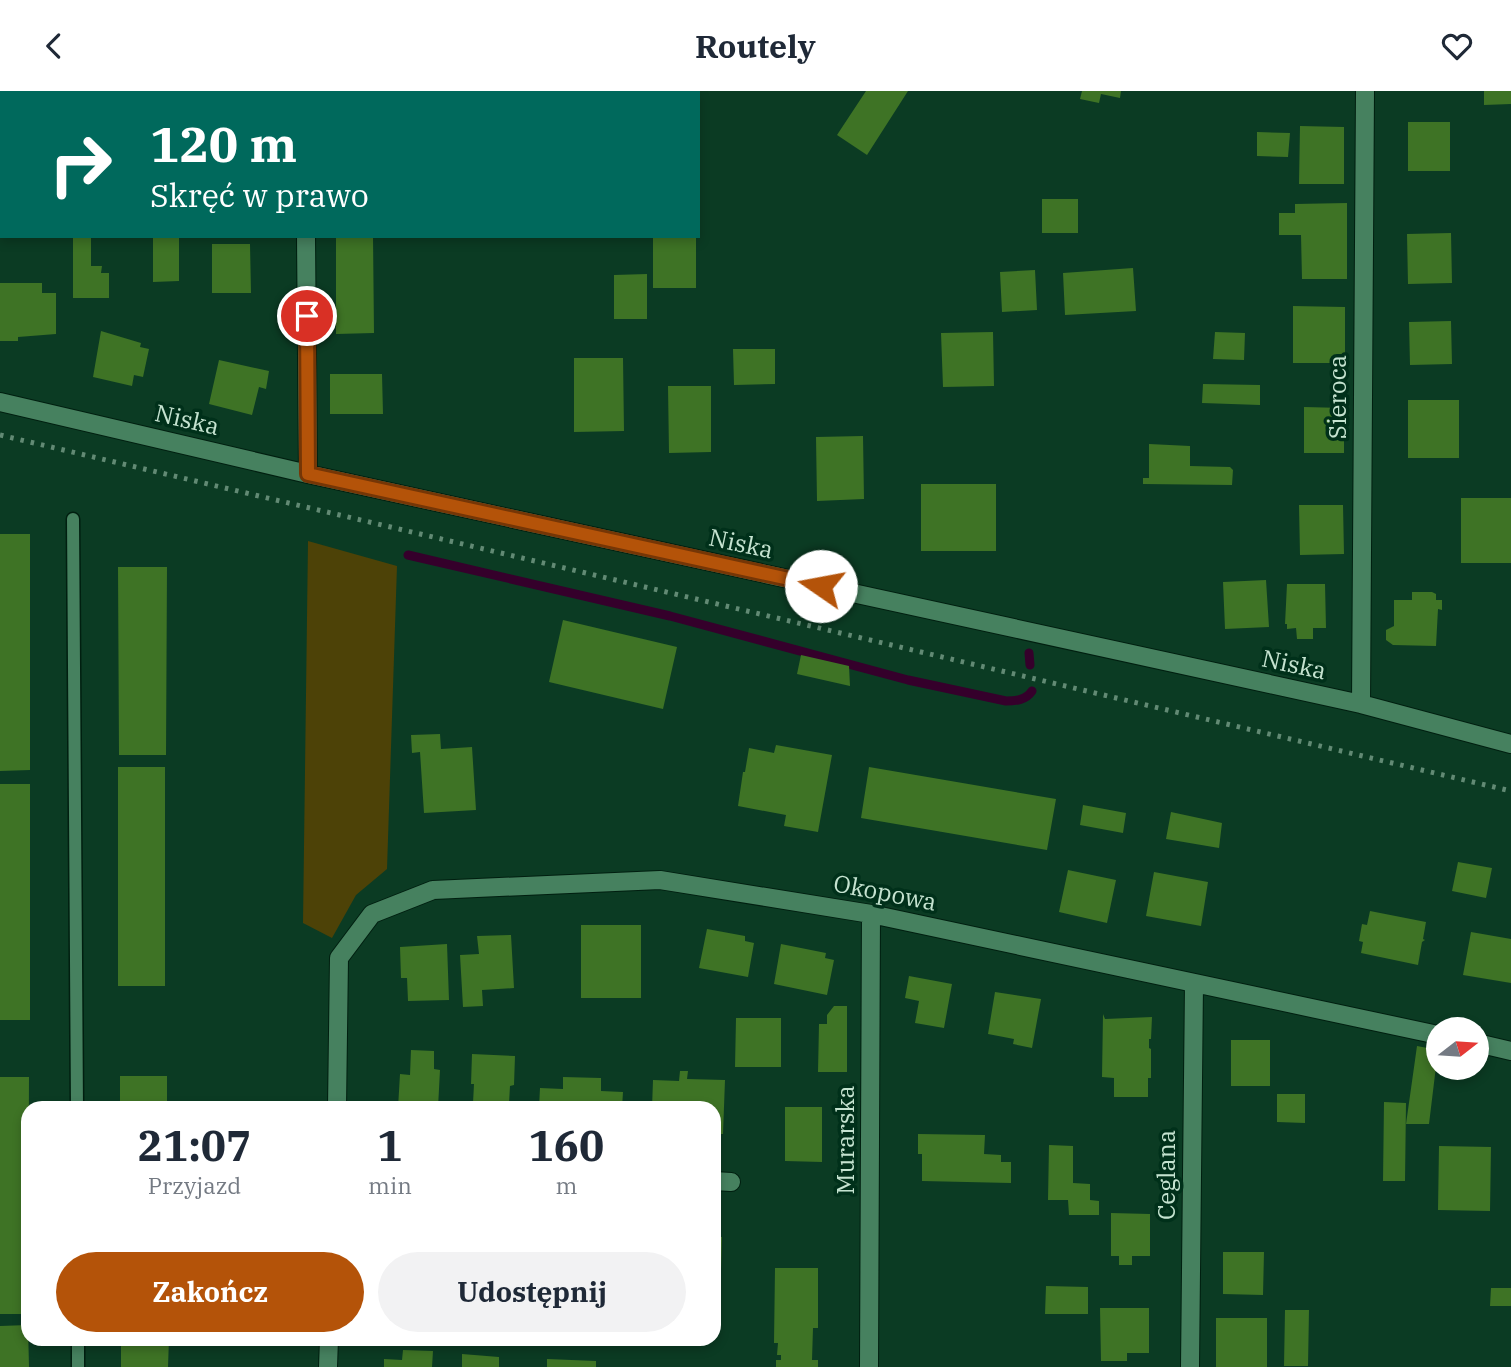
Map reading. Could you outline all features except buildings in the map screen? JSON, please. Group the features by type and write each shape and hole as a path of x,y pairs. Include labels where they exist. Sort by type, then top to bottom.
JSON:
{"street":[{"name":"Sieroca","path":"1361,704 1365,91"},
{"path":"306,238 308,474"},
{"name":"Niska","path":"0,402 308,474 1361,704 1511,744"},
{"name":"Okopowa","path":"337,1101 339,958 372,914 433,890 660,880 872,914 1426,1032"},
{"name":"Murarska","path":"869,1367 872,914"},
{"name":"Ceglana","path":"1190,1367 1194,984"},
{"path":"1489,1046 1511,1051"},
{"path":"328,1367 329,1346"}],"lane":[{"path":"73,519 77,1101"},
{"path":"78,1346 79,1367"}],"shaded area":[{"path":"308,541 397,566 387,869 356,895 332,938 303,923"}],"waterway":[{"path":"408,555 670,616 908,680 1006,701 1024,698 1032,691"},
{"path":"1029,653 1030,665"}],"railway":[{"path":"0,435 1511,791"}],"route":[{"path":"307,316 308,474 821,586"}]}
